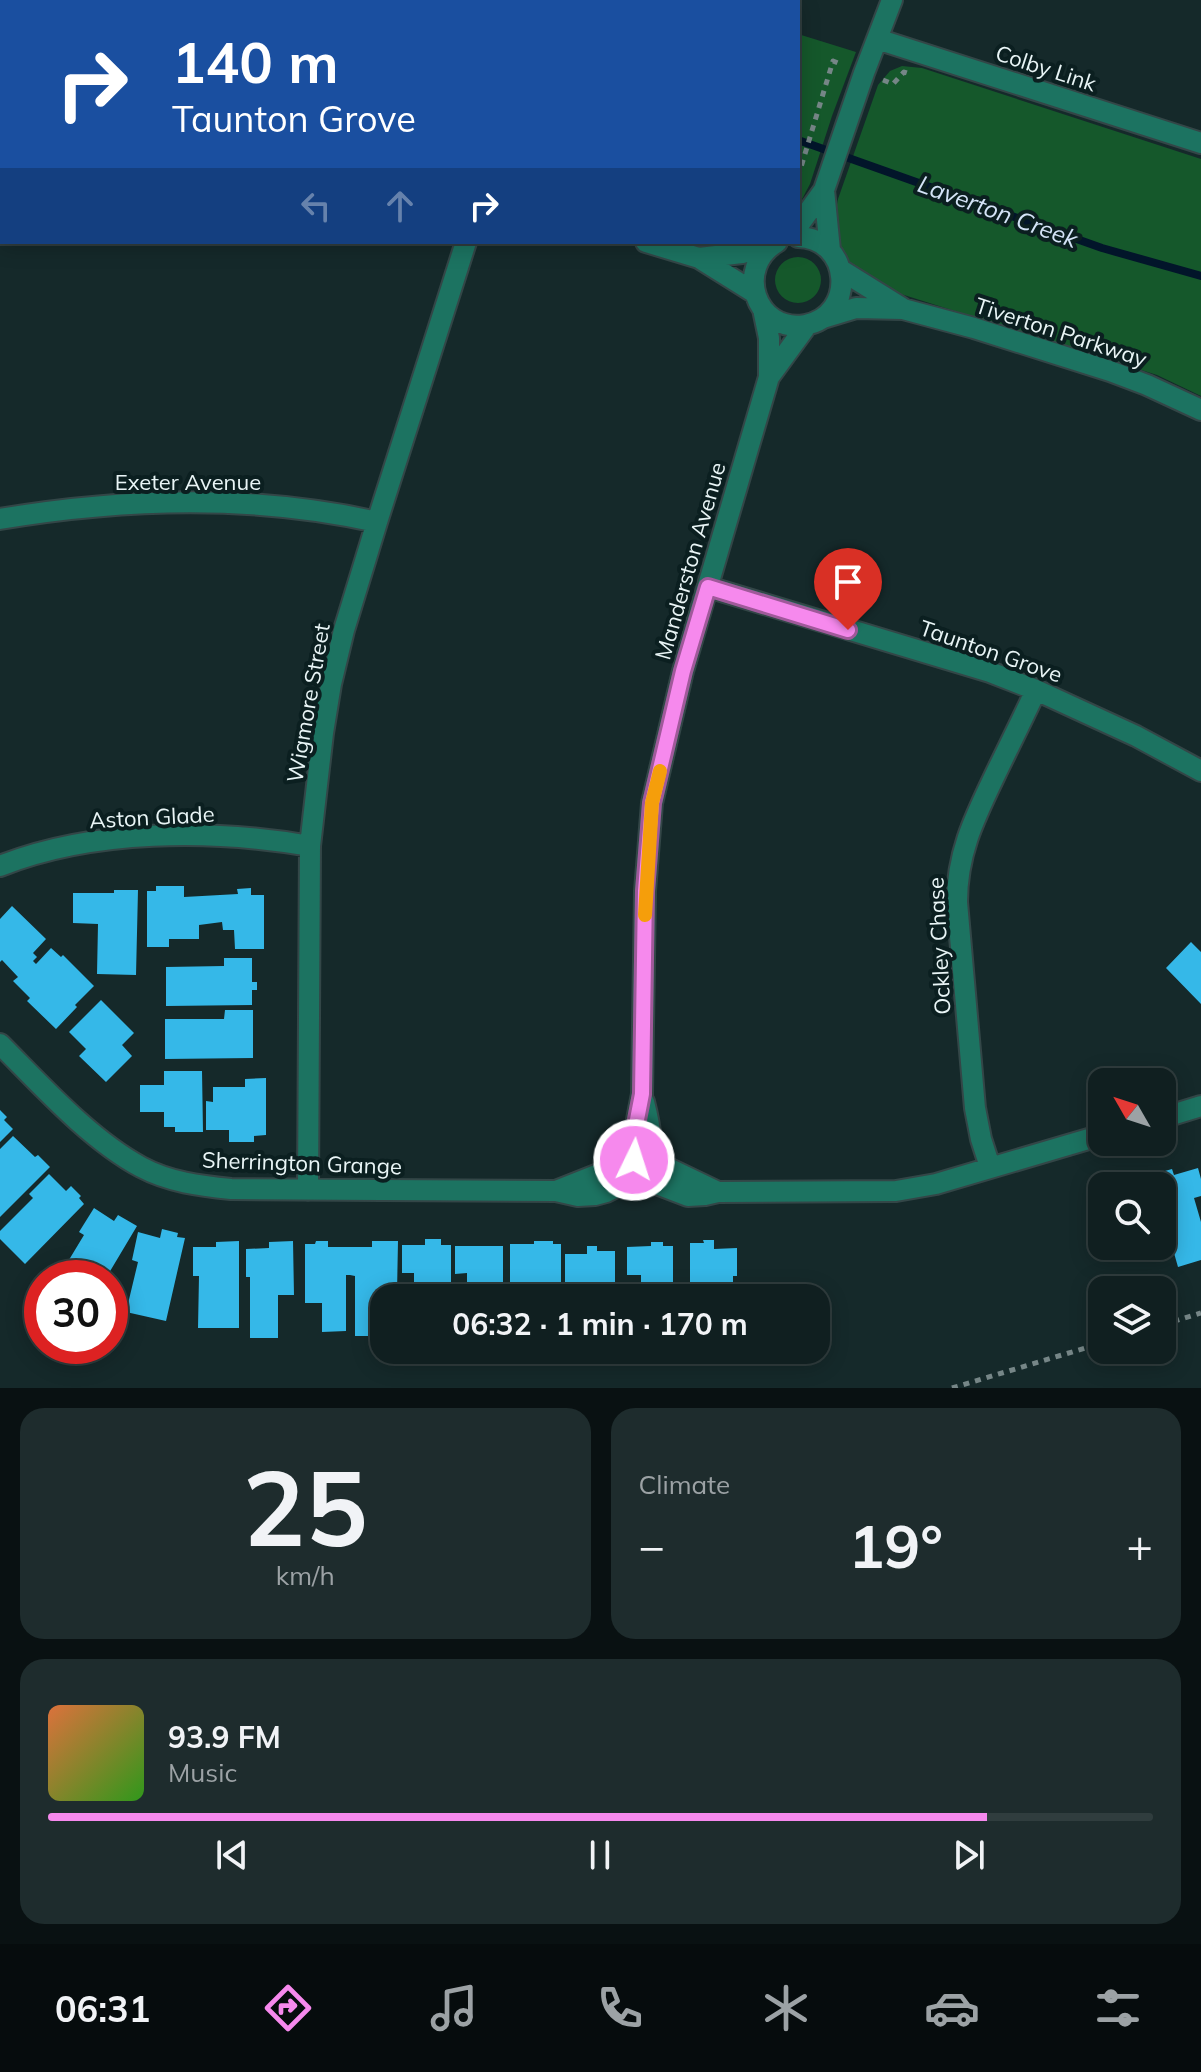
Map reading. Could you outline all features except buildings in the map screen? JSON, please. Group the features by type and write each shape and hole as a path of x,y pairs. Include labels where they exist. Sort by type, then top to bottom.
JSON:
{"street":[{"path":"800,223 824,190 892,0"},
{"name":"Colby Link","path":"877,39 1201,143"},
{"path":"824,190 830,250"},
{"path":"800,237 818,241 830,250 841,270"},
{"name":"Wigmore Street","path":"308,1190 310,846 331,684 344,630 465,244"},
{"path":"653,244 699,258 759,301 772,317 782,323 794,326 815,321"},
{"path":"699,258 742,253 774,244"},
{"name":"Manderston Avenue","path":"642,1166 652,1135 642,1094 645,891 652,803 683,671 769,377 769,338 753,280 762,255 774,244"},
{"name":"Manderston Avenue","path":"769,377 815,321 833,309 842,284 841,270"},
{"name":"Tiverton Parkway","path":"841,270 903,309"},
{"name":"Tiverton Parkway","path":"815,321 856,308 903,309 1110,371 1201,410"},
{"name":"Exeter Avenue","path":"0,519 90,507 193,501 320,511 377,522"},
{"name":"Taunton Grove","path":"708,587 990,672 1136,736 1201,771"},
{"name":"Ockley Chase","path":"990,1167 975,1108 957,879 964,845 973,822 1036,690"},
{"name":"Aston Glade","path":"0,866 49,850 129,838 222,836 310,846"},
{"name":"Sherrington Grange","path":"0,1044 112,1149 142,1167 172,1179 207,1187 556,1191 578,1196 606,1192 632,1179 642,1166"},
{"path":"1176,1114 1201,1106"},
{"path":"642,1166 688,1196 718,1192 896,1191 936,1184 1088,1139"}],"path":[{"path":"800,172 833,61 861,83 893,84 904,72 919,77"},
{"path":"1176,1321 1201,1313"},
{"path":"952,1388 1088,1347"}],"green space":[{"path":"800,35 856,52 810,184 800,203"},
{"path":"902,66 922,68 1201,159 1201,396 1157,375 885,289 851,263 838,243 835,231 838,199 878,85 890,71"},
{"path":"798,257 814,264 821,280 814,296 798,303 782,296 775,280 782,264"}],"waterway":[{"name":"Laverton Creek","path":"800,141 1102,248 1201,276"}],"slow traffic":[{"path":"645,915 652,803 660,771"}],"route":[{"path":"634,1160 634,1135 642,1094 645,891 652,803 683,671 708,587 848,630"}]}
